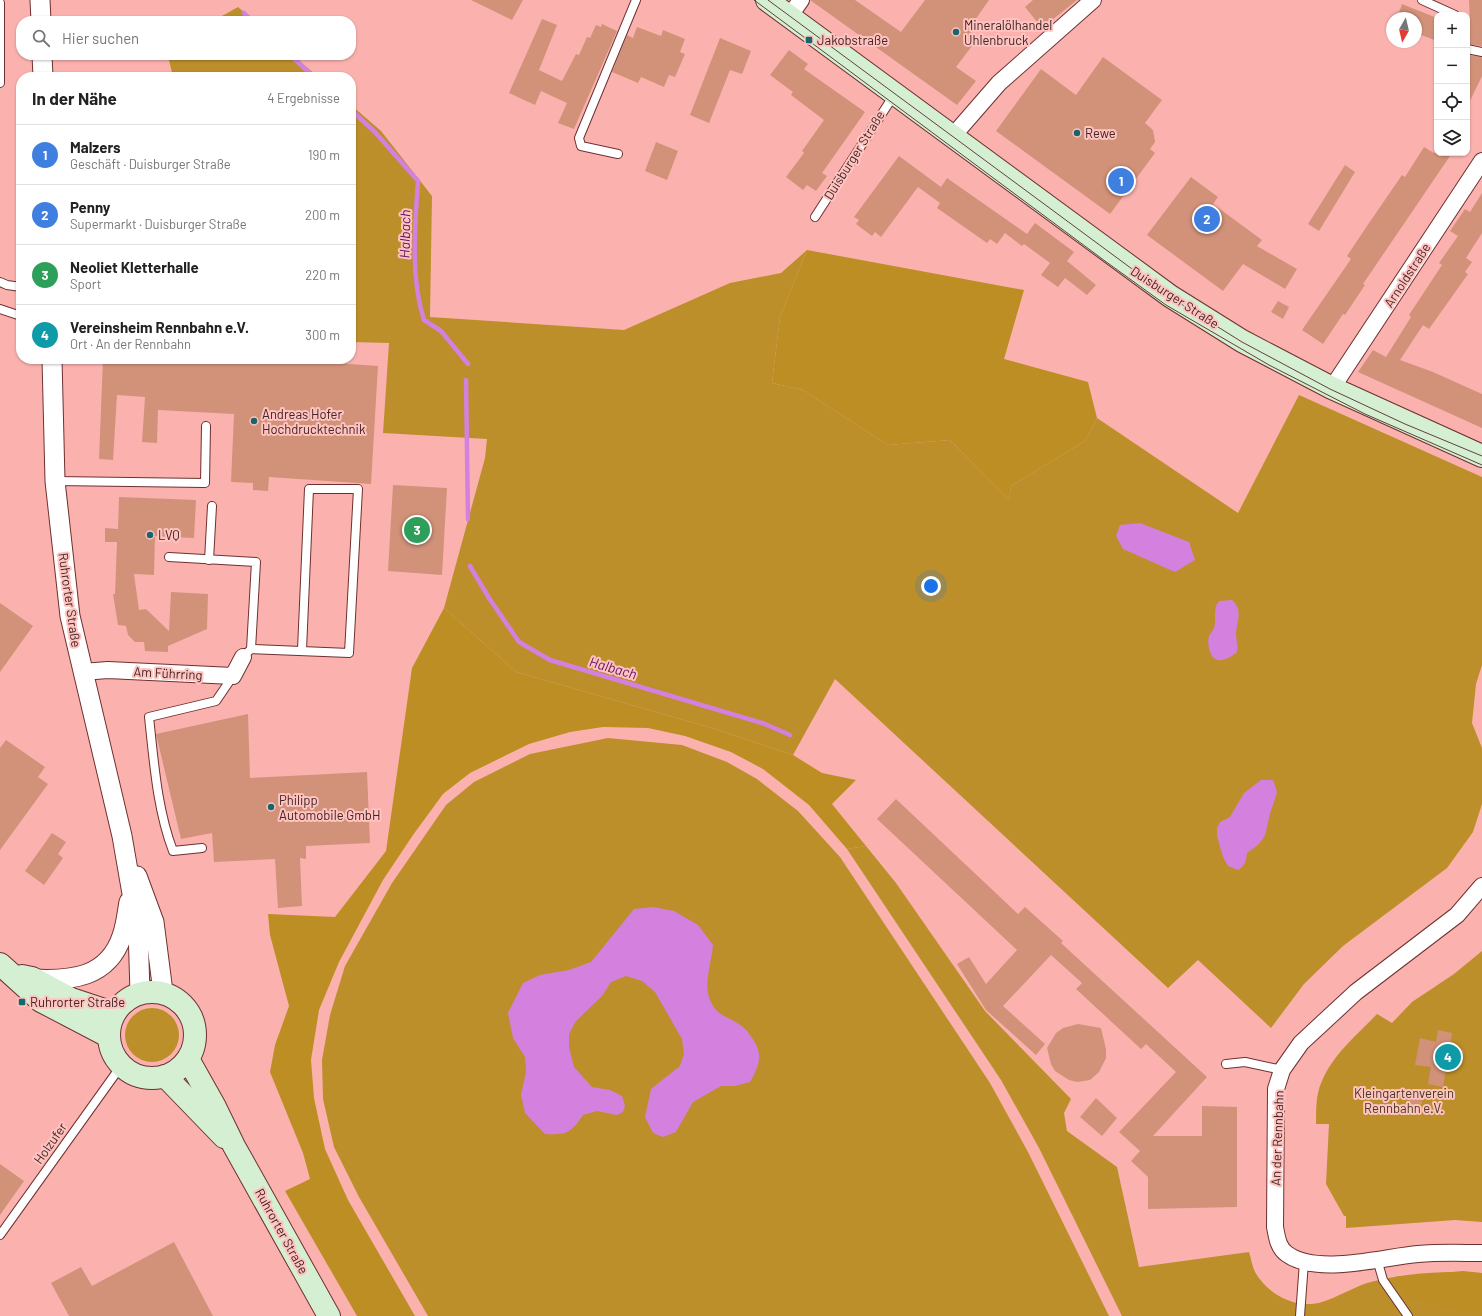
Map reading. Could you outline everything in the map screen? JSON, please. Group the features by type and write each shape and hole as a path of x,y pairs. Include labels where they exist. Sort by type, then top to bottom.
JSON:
{"main road":[{"name":"Duisburger Straße","path":"767,0 795,8 895,94 1170,296 1242,341 1332,388 1482,456"},
{"path":"6,969 32,978 71,999 113,1014"},
{"path":"6,969 41,1001 108,1036"},
{"path":"151,991 163,992 175,998 186,1007 193,1019 195,1033 194,1047 188,1059 178,1070 165,1076 153,1078 141,1077 130,1073 121,1066 112,1052 108,1036 109,1024 113,1014 129,997 151,991"},
{"name":"Ruhrorter Straße","path":"188,1059 215,1107 234,1146 330,1316"},
{"name":"Ruhrorter Straße","path":"165,1076 234,1146"}],"street":[{"path":"40,0 41,16"},
{"path":"952,137 999,82 1093,0"},
{"path":"42,60 43,72"},
{"name":"Arnoldstraße","path":"1332,388 1482,161"},
{"name":"Ruhrorter Straße","path":"52,364 55,481 70,616 82,672 122,836 138,928 140,993"},
{"path":"233,676 247,653"},
{"name":"Am Führring","path":"82,672 108,670 233,676"},
{"name":"Ruhrorter Straße","path":"122,836 154,922 163,992"},
{"name":"An der Rennbahn","path":"1482,886 1457,915 1356,992 1301,1043 1282,1070 1276,1096 1275,1227 1278,1244 1286,1254 1304,1262 1329,1265 1419,1254 1482,1253"},
{"name":"Ruhrorter Straße","path":"32,978 54,980 74,978 89,974 100,966 112,955 122,936 131,893"}],"lane":[{"path":"618,154 581,146 579,138 636,0"},
{"path":"1422,0 1448,12"},
{"path":"0,3 0,83"},
{"path":"1470,50 1482,52"},
{"name":"Duisburger Straße","path":"815,217 895,94"},
{"path":"0,282 16,286"},
{"path":"0,309 16,314"},
{"path":"55,481 205,484 206,426"},
{"path":"169,557 256,562 247,653 302,650 349,653 358,489 309,489 302,650"},
{"path":"209,560 212,506"},
{"path":"202,848 173,851 165,830 154,766 149,717 216,701 233,676"},
{"path":"1226,1064 1245,1062 1282,1070"},
{"name":"Holzufer","path":"0,1235 121,1066"},
{"path":"1377,1259 1383,1280 1408,1316"},
{"path":"1300,1316 1304,1262"}],"green space":[{"path":"238,7 248,16 222,16"},
{"path":"169,60 299,60 312,72 172,72"},
{"path":"356,109 381,131 432,196 430,317 624,330 730,283 781,273 807,250 780,317 772,383 803,390 888,445 950,440 1009,500 1011,486 1085,441 1097,418 1238,513 1299,395 1482,477 1482,665 1476,684 1472,723 1482,748 1482,804 1473,832 1447,868 1343,946 1304,984 1271,1028 1198,960 1168,988 835,679 793,755 715,729 516,672 444,608 485,458 487,439 383,433 389,343 356,342"},
{"path":"608,738 682,745 727,762 757,779 798,811 840,857 990,1083 1028,1152 1109,1316 428,1316 359,1197 334,1147 323,1099 322,1060 330,1015 345,966 392,883 446,805 474,782 530,754"},
{"path":"866,846 896,883 985,1011 1071,1099 1064,1113 1067,1131 1117,1167 1139,1267 1249,1252 1255,1272 1267,1287 1284,1298 1303,1304 1322,1302 1367,1283 1394,1277 1439,1272 1482,1273 1482,1316 1122,1316 1039,1148 1001,1080 847,849"},
{"name":"Kleingartenverein Rennbahn e.V.","path":"1482,951 1482,1222 1455,1220 1346,1228 1346,1216 1344,1216 1326,1184 1329,1124 1316,1124 1317,1096 1322,1081 1334,1060 1342,1050 1377,1014 1392,1023 1412,1002 1454,974"},
{"path":"147,1008 157,1008 167,1012 175,1020 179,1030 179,1040 175,1050 167,1058 157,1062 147,1062 137,1058 129,1050 125,1040 125,1030 129,1020 137,1012"}],"shaded area":[{"path":"807,250 1024,290 1004,359 1088,382 1097,418 1085,441 1011,486 1009,500 950,440 888,445 803,390 772,383 780,317"},
{"path":"1140,523 1189,542 1195,560 1175,572 1123,549 1116,536 1120,525"},
{"path":"1232,600 1236,604 1239,612 1236,631 1237,652 1229,658 1217,660 1211,654 1208,642 1209,636 1215,624 1215,611 1219,601"},
{"path":"444,608 516,672 715,729 793,755 822,773 856,780 832,804 866,846 847,849 809,805 763,769 731,752 685,736 648,728 603,727 570,732 529,744 470,773 443,794 383,880 339,962 319,1010 311,1060 314,1098 325,1149 348,1200 415,1316 357,1316 285,1191 310,1179 303,1153 270,1072 275,1045 289,1006 270,935 268,914 335,917 386,851 412,668"},
{"path":"1261,780 1273,780 1277,792 1266,832 1262,840 1247,853 1245,863 1238,870 1228,866 1223,857 1217,836 1217,828 1220,822 1230,817 1244,793"},
{"path":"653,907 674,911 698,925 713,945 707,985 709,997 715,1009 719,1013 745,1029 756,1044 759,1060 753,1076 750,1082 735,1086 721,1086 693,1102 676,1132 663,1137 653,1133 645,1117 651,1089 680,1066 684,1054 682,1039 655,992 642,981 626,976 611,982 602,996 576,1021 569,1034 569,1047 574,1067 592,1087 610,1090 622,1096 625,1105 623,1112 617,1115 597,1111 583,1115 575,1126 568,1132 559,1134 545,1134 525,1113 521,1095 526,1072 525,1057 513,1038 508,1013 523,983 540,975 569,970 591,962 634,909"},
{"path":"1463,1271 1482,1273 1482,1314 1471,1313 1409,1298 1394,1277"}],"building":[{"path":"471,0 523,0 512,20"},
{"path":"810,0 855,0 901,32 925,0 989,0 968,30 978,38 956,67 976,81 957,105"},
{"path":"1033,0 1077,0 1042,28 1025,7"},
{"path":"1469,0 1482,0 1482,46 1470,44"},
{"path":"1402,4 1422,12 1399,12"},
{"path":"1422,12 1434,17 1434,40 1422,35"},
{"path":"542,19 557,25 539,70 562,81 576,54 579,55 587,37 590,38 596,25 601,27 602,24 617,31 574,129 558,123 567,103 541,91 535,105 509,93"},
{"path":"637,27 661,36 663,30 685,39 680,52 685,54 675,77 669,75 664,87 641,77 638,83 612,72 627,35 633,38"},
{"path":"720,38 751,51 742,74 730,70 709,123 690,115"},
{"path":"789,50 808,64 804,69 865,112 822,173 827,176 816,191 807,185 803,190 786,177 804,153 802,151 824,120 791,95 793,92 770,75"},
{"path":"1470,55 1482,57 1482,76 1470,101"},
{"name":"Rewe","path":"1103,57 1162,100 1145,123 1153,130 1155,142 1150,149 1155,153 1110,214 996,131 1041,69 1076,95"},
{"path":"656,142 678,151 667,180 645,171"},
{"path":"1424,147 1434,153 1434,156 1450,156 1363,284 1365,285 1345,315 1343,314 1323,344 1302,330 1351,259 1347,256 1367,226 1402,175 1405,177"},
{"path":"899,156 941,187 947,178 1027,234 1035,223 1074,252 1067,261 1096,285 1087,295 1065,278 1058,287 1041,275 1050,263 1024,244 1022,246 1005,233 997,244 990,239 987,243 937,208 940,203 918,187 881,237 875,232 872,236 856,224 859,220 854,217"},
{"path":"1345,165 1355,172 1319,231 1308,224"},
{"path":"1191,177 1218,197 1213,204 1262,240 1257,246 1297,269 1285,289 1243,264 1223,291 1147,235"},
{"path":"1482,193 1482,233 1466,258 1472,262 1465,272 1468,274 1429,329 1423,325 1400,360 1433,372 1482,394 1482,428 1358,372 1373,350 1386,357 1411,317 1409,315 1442,265 1439,263 1458,236 1450,231 1465,209 1470,212"},
{"path":"1278,301 1289,307 1283,319 1271,312"},
{"path":"103,364 350,364 378,366 371,484 269,477 268,491 253,490 253,483 231,482 234,414 158,410 157,443 142,442 145,397 117,395 113,460 99,459"},
{"path":"393,485 447,488 442,575 388,571"},
{"path":"119,497 196,500 194,538 155,536 154,575 134,574 139,610 146,609 169,631 171,592 208,594 207,629 168,646 168,652 145,651 144,642 135,642 128,635 126,626 118,625 113,594 115,594 117,542 105,542 105,528 118,529"},
{"path":"0,603 33,626 0,672"},
{"name":"Philipp Automobile GmbH","path":"248,714 250,778 367,772 370,843 306,846 306,859 300,858 302,906 278,908 275,859 214,862 212,833 181,839 156,734"},
{"path":"6,740 45,767 38,777 48,784 0,850 0,748"},
{"path":"896,799 1018,914 1025,907 1063,941 1061,943 1207,1077 1153,1136 1202,1136 1202,1106 1237,1107 1237,1207 1148,1209 1148,1177 1131,1161 1140,1151 1119,1132 1176,1072 1146,1044 1141,1049 1076,989 1082,983 1051,955 1003,1006 1045,1044 1036,1055 986,1010 957,964 969,957 986,984 1017,950 877,819"},
{"path":"52,833 66,842 58,854 63,858 44,885 25,871"},
{"path":"1078,1024 1101,1028 1106,1049 1106,1058 1099,1072 1090,1080 1077,1082 1069,1080 1055,1071 1051,1064 1047,1048 1056,1033 1063,1028"},
{"path":"1438,1030 1452,1033 1450,1048 1464,1050 1461,1064 1447,1062 1443,1087 1428,1084 1431,1067 1415,1065 1420,1038 1436,1042"},
{"path":"1409,1091 1421,1091 1422,1104 1409,1104"},
{"path":"1096,1098 1117,1118 1102,1136 1080,1117"},
{"path":"0,1164 24,1181 0,1215"},
{"path":"174,1242 213,1316 69,1316 51,1283 81,1267 92,1286"}],"waterway":[{"name":"Halbach","path":"244,13 247,16"},
{"name":"Halbach","path":"295,60 309,72"},
{"name":"Halbach","path":"356,115 374,131 418,181 415,269 424,320 441,331 468,364"},
{"name":"Halbach","path":"466,380 468,519"},
{"name":"Halbach","path":"470,566 489,598 519,642 550,660 765,724 790,735"}],"tram line":[{"path":"754,0 1166,305 1269,365 1365,414 1482,465"},
{"path":"768,0 1170,297 1242,342 1330,389 1405,424 1482,456"}],"place":[{"name":"Mineralölhandel Uhlenbruck","path":"956,32"},
{"name":"Jakobstraße","path":"809,40"},
{"name":"Rewe","path":"1077,133"},
{"name":"Malzers","path":"1121,181"},
{"name":"Penny","path":"1207,219"},
{"name":"Andreas Hofer Hochdrucktechnik","path":"254,421"},
{"name":"Neoliet Kletterhalle","path":"417,530"},
{"name":"LVQ","path":"150,535"},
{"name":"Philipp Automobile GmbH","path":"271,807"},
{"name":"Ruhrorter Straße","path":"22,1002"},
{"name":"Vereinsheim Rennbahn e.V.","path":"1448,1057"}]}
